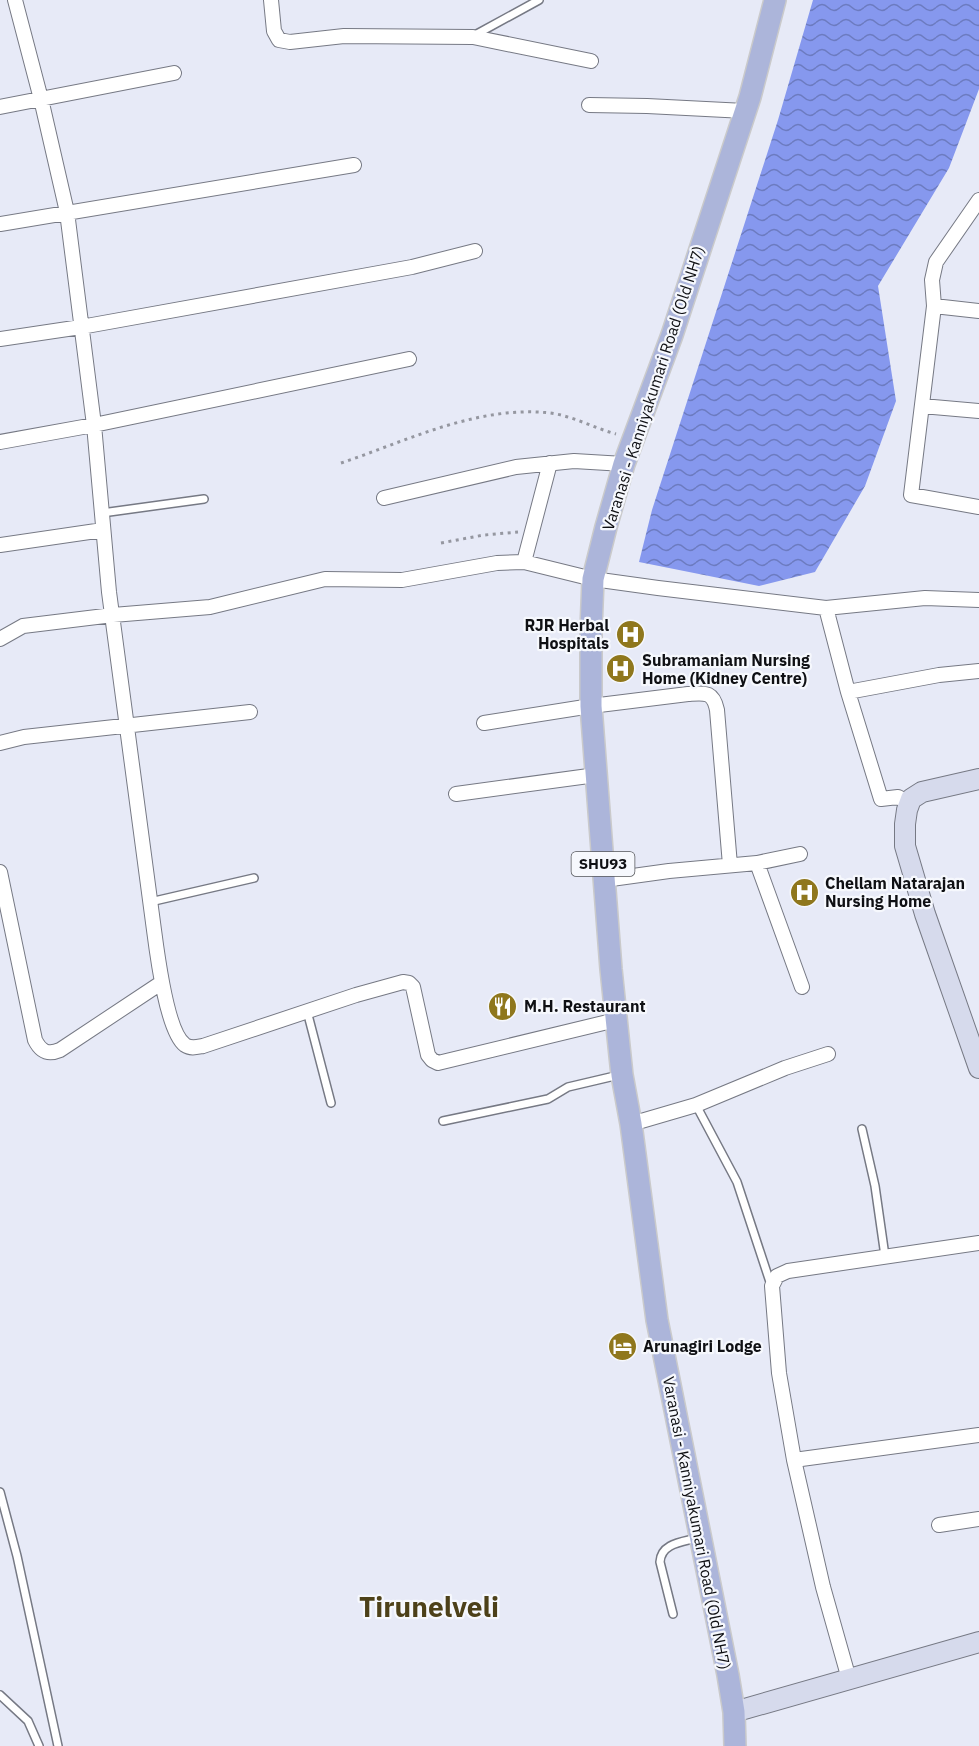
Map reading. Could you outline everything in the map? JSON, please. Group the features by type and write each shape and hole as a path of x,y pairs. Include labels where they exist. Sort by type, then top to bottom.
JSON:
{"main road":[{"name":"Varanasi - Kanniyakumari Road (Old NH7)","path":"735,1746 734,1712 657,1320 631,1124 622,1075 591,706 591,630 593,579 624,464 635,440 672,335 745,111 775,0"}],"street":[{"path":"15,0 67,212 94,425 112,615 150,902 162,983 183,1044 190,1048 203,1046 356,995 403,982 413,987 429,1055 438,1063 616,1020"},
{"path":"271,0 274,32 279,40 290,42 344,36 473,37 591,61"},
{"path":"0,107 174,73"},
{"path":"589,105 745,111"},
{"path":"0,224 209,191 354,165"},
{"path":"979,201 936,262 932,280 934,306 911,495 979,507"},
{"path":"0,339 81,327 412,267 475,251"},
{"path":"934,306 979,311"},
{"path":"0,442 94,425 409,358"},
{"path":"922,406 979,411"},
{"path":"384,498 516,467 574,462 624,464"},
{"path":"524,562 550,463"},
{"path":"0,545 103,530"},
{"path":"0,639 23,626 112,615 210,607 325,579 402,580 497,563 524,562 593,579 826,608 925,598 979,600"},
{"path":"826,608 848,692 881,799 898,797 909,803"},
{"path":"848,692 939,675 979,671"},
{"path":"484,723 688,694 703,693 711,696 715,700 717,710 730,865"},
{"path":"0,743 24,737 250,712"},
{"path":"456,794 596,775"},
{"path":"979,779 922,792 911,799 905,824 905,846 925,914 979,1068"},
{"path":"604,880 757,863 800,854"},
{"path":"757,863 802,987"},
{"path":"0,872 1,888 35,1040 44,1052 52,1053 60,1050 162,983"},
{"path":"631,1124 696,1105 785,1068 828,1054"},
{"path":"849,1679 823,1587 794,1460 780,1373 772,1286 777,1276 788,1271 979,1243"},
{"path":"794,1460 979,1435"},
{"path":"939,1525 979,1520"},
{"path":"734,1712 979,1642"}],"lane":[{"path":"473,37 539,0"},
{"path":"102,513 204,499"},
{"path":"150,902 254,878"},
{"path":"307,1011 331,1103"},
{"path":"442,1121 548,1099 568,1088 622,1075"},
{"path":"696,1105 737,1182 772,1286"},
{"path":"862,1129 875,1186 885,1256"},
{"path":"0,1492 17,1556 58,1746"},
{"path":"673,1614 660,1562 661,1554 664,1549 672,1545 700,1538"},
{"path":"0,1695 28,1722 39,1746"}],"path":[{"path":"341,463 415,436 468,420 500,414 550,413 635,440"},
{"path":"441,543 506,532 532,532"}],"water":[{"path":"813,0 979,0 979,89 949,168 878,286 896,401 865,486 815,572 759,586 639,562 652,510 778,120"}],"place":[{"name":"RJR Herbal Hospitals","path":"630,634"},
{"name":"Subramaniam Nursing Home (Kidney Centre)","path":"621,669"},
{"name":"Chellam Natarajan Nursing Home","path":"804,892"},
{"name":"M.H. Restaurant","path":"503,1006"},
{"name":"Arunagiri Lodge","path":"622,1346"}],"district":[{"name":"Tirunelveli","path":"429,1607"}]}
